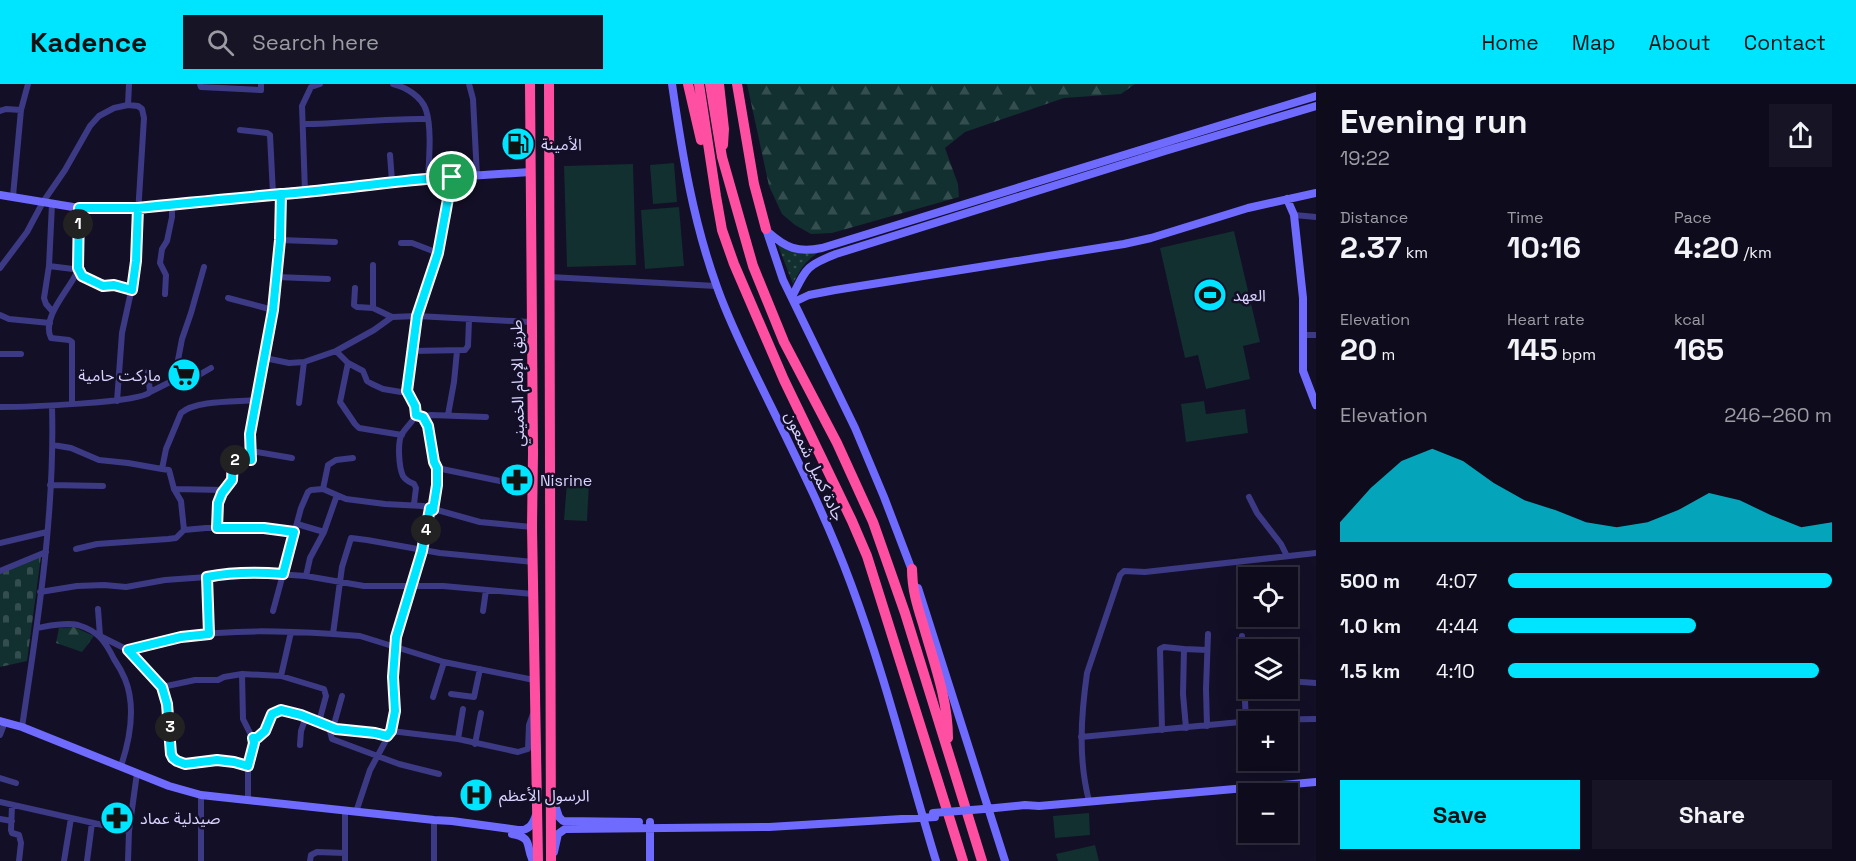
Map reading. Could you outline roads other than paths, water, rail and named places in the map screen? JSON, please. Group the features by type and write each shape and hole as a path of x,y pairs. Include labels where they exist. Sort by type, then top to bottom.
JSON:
{"highway":[{"name":"طريق الإمام الخميني","path":"530,84 532,527 538,861"},
{"name":"طريق الإمام الخميني","path":"549,84 552,861"},
{"path":"688,84 698,132 709,160"},
{"path":"699,84 709,160"},
{"path":"710,84 722,157"},
{"path":"719,84 724,129 722,157"},
{"path":"737,84 754,184 766,229"},
{"name":"جادة كميل شمعون","path":"722,157 741,227 768,304 784,342 837,443 873,522 905,613 982,861"},
{"name":"جادة كميل شمعون","path":"709,160 723,230 734,264 752,308 867,556 963,861"},
{"path":"533,443 540,454 546,452 550,442"},
{"path":"532,482 537,470 541,468 547,471 551,478"},
{"path":"912,569 914,595 936,668 948,721 948,747"}],"street":[{"path":"13,196 21,110 28,84"},
{"path":"128,105 129,84"},
{"path":"200,84 201,87 261,90 261,84"},
{"path":"305,192 302,106 308,85 320,84"},
{"path":"393,84 412,93 426,110 429,147 428,178"},
{"path":"469,84 473,99 477,176"},
{"name":"جادة كميل شمعون","path":"672,84 689,190 716,286 732,325 810,486 851,584 881,674 936,861"},
{"path":"766,229 779,241 793,249 802,251 822,248 1316,96"},
{"path":"1,265 47,203 90,126 108,110 122,105 138,106 144,113 136,261 122,333 117,401"},
{"path":"793,300 800,280 808,269 820,260 836,254 1316,106"},
{"path":"0,111 21,110"},
{"path":"303,124 341,124 391,118 427,119"},
{"path":"217,528 218,503 232,480 233,460 251,460 250,434 273,310 280,240 270,135 240,130"},
{"path":"390,155 392,182"},
{"path":"0,195 79,208 138,208 428,178 530,172"},
{"path":"414,504 416,486 405,479 400,465 402,435 416,415 415,406 407,391 417,316 438,253 452,177"},
{"path":"793,300 835,290 1124,244 1248,208 1316,193"},
{"path":"1287,199 1294,214 1303,298 1303,371 1316,405"},
{"path":"47,203 49,266 44,297 52,312"},
{"path":"165,294 166,275 160,263 172,217 172,205"},
{"path":"72,403 72,342 49,336 52,312 78,268 79,208"},
{"path":"1294,214 1316,218"},
{"path":"766,229 783,279 859,438 912,569 987,811 1005,861"},
{"path":"280,240 335,242"},
{"path":"401,243 412,243 438,253"},
{"path":"373,265 374,308"},
{"path":"49,266 78,268"},
{"path":"174,381 182,339 204,267"},
{"path":"78,268 82,276 103,286 114,285 132,290"},
{"path":"276,277 328,279"},
{"path":"550,277 716,286"},
{"path":"355,288 354,305 374,308 392,317 417,316 531,322"},
{"path":"228,298 273,310"},
{"path":"0,315 9,319 50,323"},
{"path":"265,358 289,363 304,362 336,351 392,317"},
{"path":"412,351 462,351 467,348 469,320"},
{"path":"1303,335 1316,335"},
{"path":"336,351 348,363 363,371 367,381 376,386 401,392 407,391"},
{"path":"448,415 453,394 457,351"},
{"path":"0,354 21,354"},
{"path":"299,403 304,362"},
{"path":"348,363 340,402 352,420 359,428 402,435"},
{"path":"0,408 117,401 146,396 163,384 192,379 212,368"},
{"path":"148,372 150,392"},
{"path":"162,469 166,449 181,413 185,410 197,405 257,400"},
{"path":"22,727 46,552 53,445 51,406"},
{"path":"416,415 486,417"},
{"path":"356,812 370,770 389,734 395,703 393,677 398,628 422,551 437,485 437,468 428,426 423,417"},
{"path":"53,445 71,448 99,460 169,470 174,489 181,501 184,530"},
{"path":"251,451 292,458"},
{"path":"323,489 328,465 336,460 353,458"},
{"path":"437,468 500,482 532,482"},
{"path":"50,485 103,486"},
{"path":"273,612 301,508 308,492 319,488 346,499 385,504 414,504 480,522 532,527"},
{"path":"174,489 225,490"},
{"path":"306,576 310,558 324,532 337,495"},
{"path":"1249,496 1257,513 1281,544 1287,556"},
{"path":"297,524 324,532"},
{"path":"76,549 97,544 176,538 184,530 264,528 294,532"},
{"path":"0,543 47,532"},
{"path":"333,634 342,567 351,538 422,551 533,561"},
{"path":"0,571 46,552"},
{"path":"1089,801 1082,763 1081,737 1087,673 1122,573 1316,554"},
{"path":"40,592 77,586 126,587 224,573 262,573 306,576 364,586 443,586 533,594"},
{"path":"207,577 209,634"},
{"path":"483,611 486,590"},
{"path":"98,609 100,636 108,645 126,680 129,698 131,720 129,738 121,766"},
{"path":"37,628 69,624 79,626 128,650 162,687 167,704 171,754 177,761 185,764 217,760 248,766"},
{"path":"281,676 291,632"},
{"path":"128,650 181,637 209,634 291,632 333,634 360,636 444,662 534,680"},
{"path":"1207,726 1208,634"},
{"path":"1242,636 1245,711"},
{"path":"1162,730 1160,649 1164,647 1207,650"},
{"path":"1184,649 1183,694 1186,728"},
{"path":"433,697 444,662"},
{"path":"451,694 469,698 474,696 480,669"},
{"path":"242,674 243,719 254,743 248,766 248,800"},
{"path":"162,687 195,680 218,680 224,676 242,674 281,676 324,689 326,696 319,722"},
{"path":"1298,682 1316,683"},
{"path":"342,696 330,733 334,741 399,764 439,774"},
{"path":"458,739 463,709"},
{"path":"253,738 257,738 265,731 272,714 279,710 289,711 333,728 458,739 518,753 526,750 529,744 530,719 535,709"},
{"path":"475,744 481,713"},
{"path":"300,745 301,731 306,717"},
{"path":"1298,719 1316,719"},
{"path":"0,735 2,721 169,786 201,795 434,820 522,833 533,824 538,809"},
{"path":"1081,737 1238,723"},
{"path":"128,861 129,831 137,773"},
{"path":"0,778 16,783"},
{"path":"551,795 559,817 563,821 769,827 987,811 1023,811 1039,806 1089,801 1316,782"},
{"path":"201,795 201,861"},
{"path":"0,802 129,831"},
{"path":"12,806 11,832 19,835 20,838 19,861"},
{"path":"345,811 345,861"},
{"path":"64,861 71,818"},
{"path":"0,819 12,821"},
{"path":"434,820 434,861"},
{"path":"87,861 92,823"},
{"path":"552,861 558,834 565,829 650,825"},
{"path":"650,825 650,861"},
{"path":"522,833 529,844 533,861"},
{"path":"310,861 311,855 317,852 345,853"}],"place":[{"name":"الأمينة","path":"518,144"},
{"name":"العهد","path":"1210,295"},
{"name":"ماركت حامية","path":"184,375"},
{"name":"Nisrine","path":"517,480"},
{"name":"الرسول الأعظم","path":"476,795"},
{"name":"صيدلية عماد","path":"117,818"}]}
